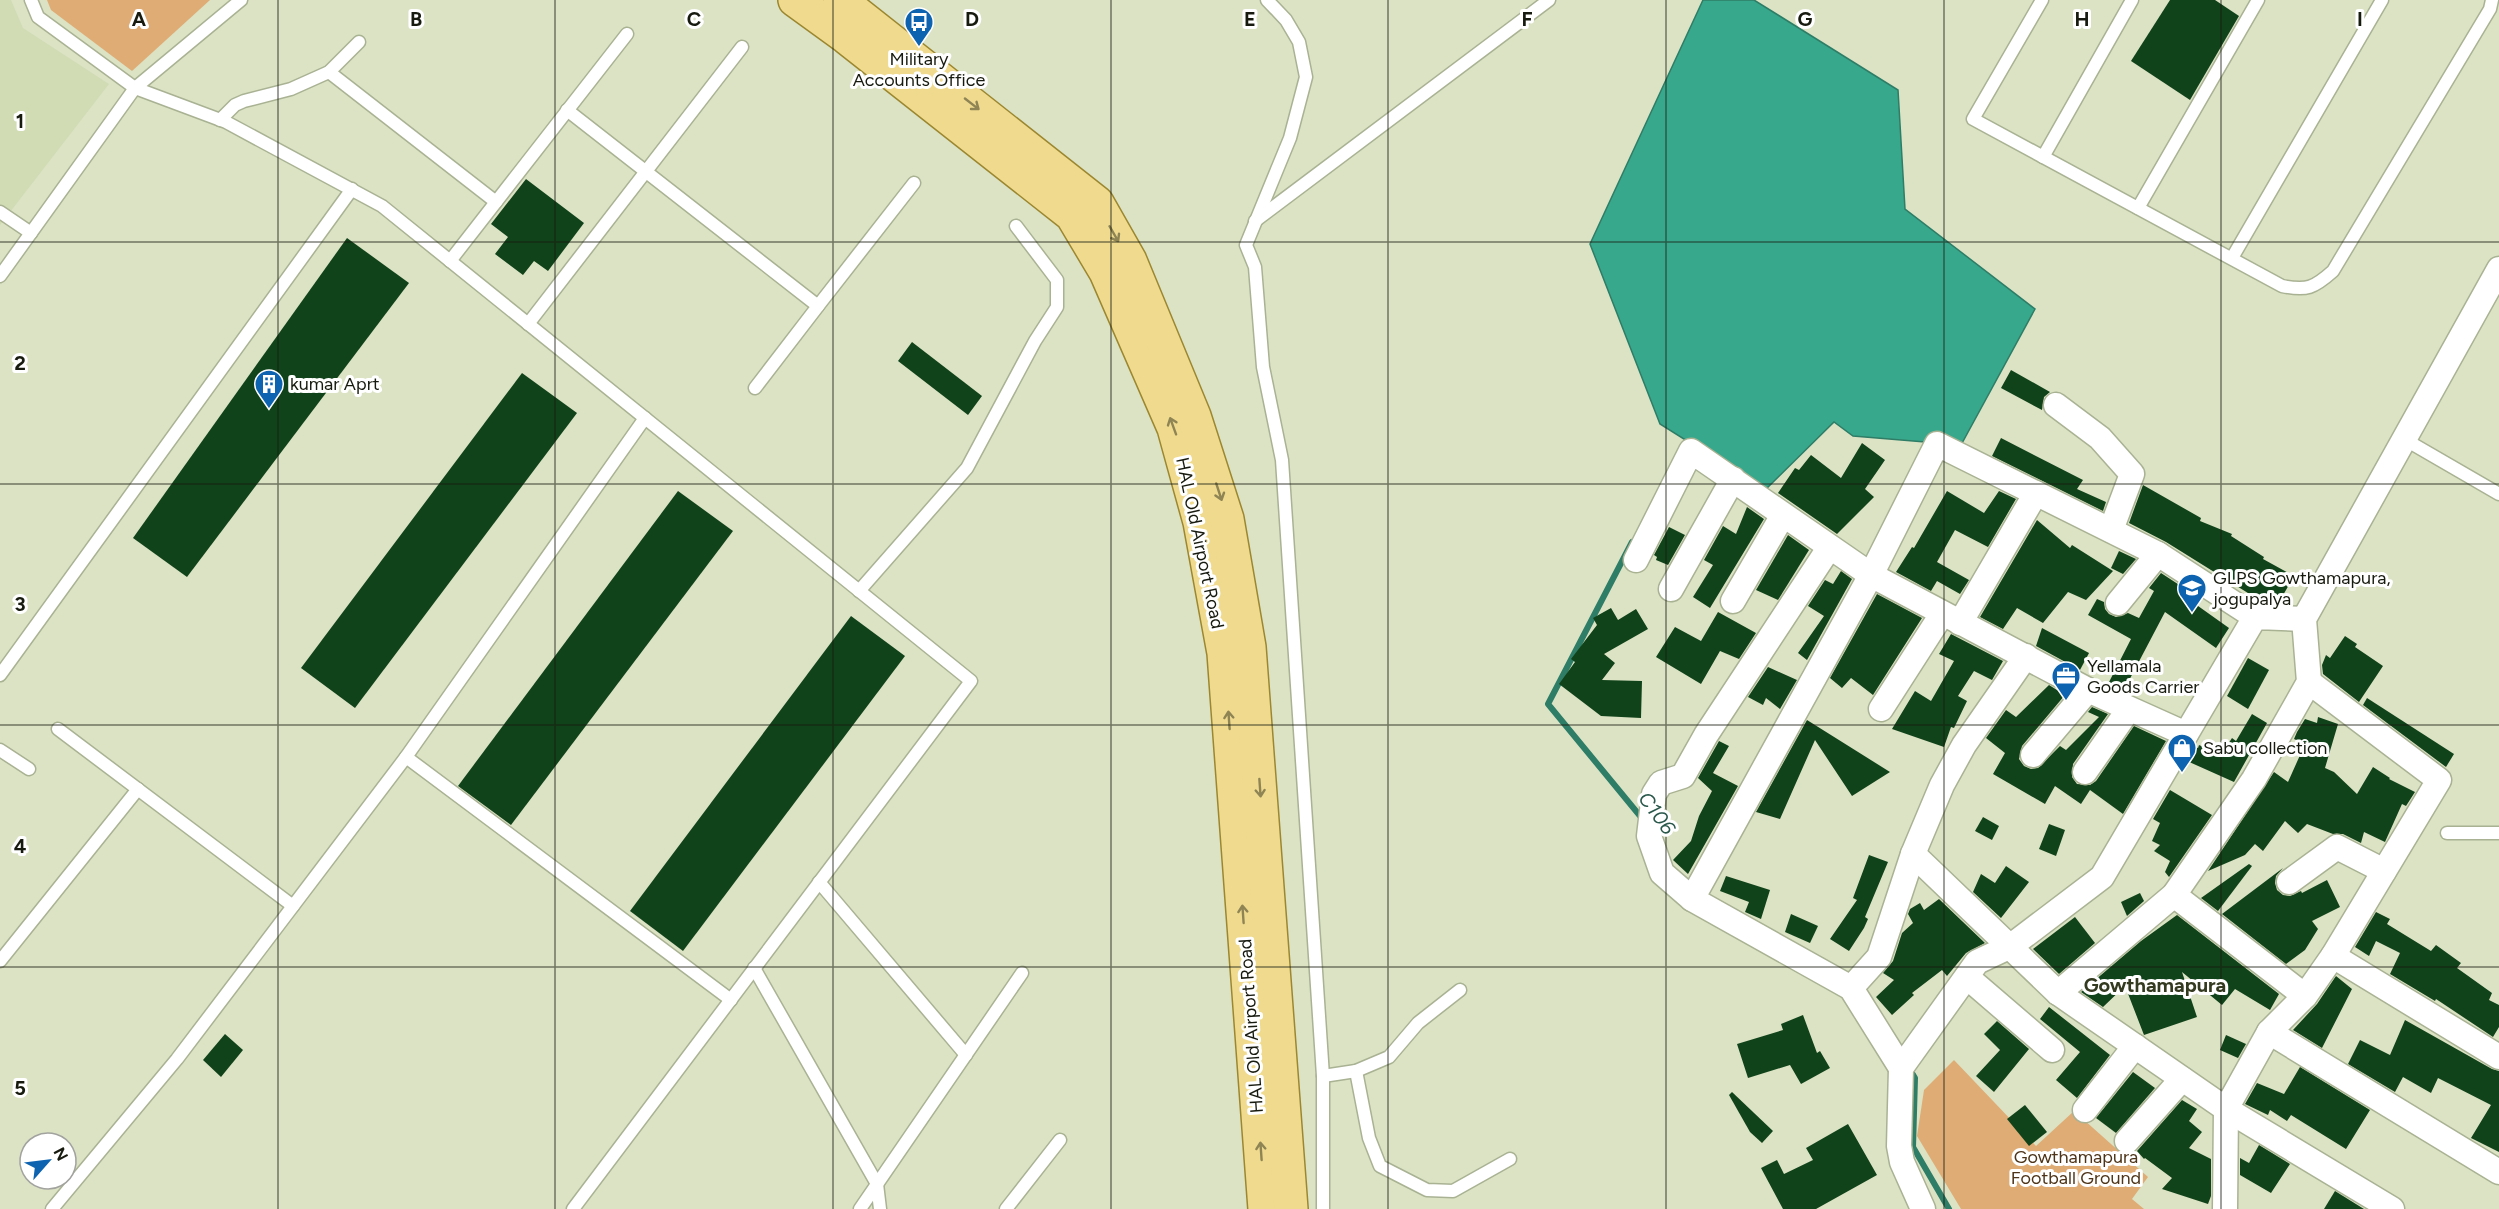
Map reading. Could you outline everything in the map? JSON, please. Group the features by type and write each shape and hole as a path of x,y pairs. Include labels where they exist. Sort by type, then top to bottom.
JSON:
{"main road":[{"name":"HAL Old Airport Road","path":"795,0 855,44 1072,215 1106,272 1174,428 1200,522 1224,652 1265,1209"},
{"name":"HAL Old Airport Road","path":"840,0 1097,203 1130,261 1194,416 1227,519 1249,647 1291,1209"}],"street":[{"path":"2058,993 2174,895 2254,779 2309,682 2304,619 2499,269"},
{"path":"2056,405 2100,438 2132,474 2111,530"},
{"path":"1692,898 1871,575 1937,444 2158,554 2255,617 2304,619"},
{"path":"1636,560 1691,451 1871,575 2088,690 2186,734"},
{"path":"1671,589 1733,480"},
{"path":"1881,709 1951,619 2036,494"},
{"path":"1733,601 1783,515"},
{"path":"1829,548 1706,735 1683,776 1661,783 1654,794 1649,836 1662,873 1692,898 1856,984 1901,1068 1899,1146 1902,1162 1923,1209"},
{"path":"2118,603 2158,554"},
{"path":"1901,1068 1977,962 2011,946 2102,877 2255,617"},
{"path":"1856,984 1879,957 1913,854 1942,785 1964,745 2025,656"},
{"path":"2225,1209 2226,1109 2269,1032 2305,996 2333,956 2439,780 2309,682"},
{"path":"2033,755 2088,690"},
{"path":"2085,772 2129,709"},
{"path":"2289,882 2337,847 2384,872"},
{"path":"1913,854 2058,993 2226,1109 2392,1209"},
{"path":"2174,895 2305,996"},
{"path":"2333,956 2499,1057"},
{"path":"1967,977 2052,1050"},
{"path":"2269,1032 2499,1172"},
{"path":"2085,1110 2135,1046"},
{"path":"2127,1141 2182,1079"}],"lane":[{"path":"31,0 38,17 135,88 220,120 382,206 971,681 573,1209"},
{"path":"0,276 135,88 241,0"},
{"path":"1267,0 1286,20 1299,42 1306,76 1290,138 1246,245 1256,267 1263,367 1282,460 1323,1077 1323,1209"},
{"path":"1255,221 1549,0"},
{"path":"2042,0 1973,119 2282,286 2301,290 2318,284 2333,272 2490,9 2492,0"},
{"path":"2043,157 2132,0"},
{"path":"2232,258 2382,0"},
{"path":"2138,208 2254,1"},
{"path":"450,261 627,34"},
{"path":"220,120 235,105 244,101 291,89 329,72 359,42"},
{"path":"528,324 742,47"},
{"path":"329,72 496,202"},
{"path":"567,110 818,306"},
{"path":"755,388 914,183"},
{"path":"0,675 352,189"},
{"path":"0,212 30,233"},
{"path":"859,591 967,468 1035,341 1057,308 1057,280 1016,226"},
{"path":"52,1209 177,1059 406,757 645,418"},
{"path":"2404,439 2499,494"},
{"path":"58,729 293,906"},
{"path":"0,750 29,769"},
{"path":"406,757 731,1000"},
{"path":"0,961 138,789"},
{"path":"2447,834 2499,833"},
{"path":"819,882 966,1055"},
{"path":"754,968 877,1184 880,1209"},
{"path":"860,1209 1022,973"},
{"path":"1323,1077 1356,1071 1389,1057 1418,1023 1460,990"},
{"path":"1356,1071 1369,1138 1380,1166 1427,1190 1453,1191 1510,1159"},
{"path":"1006,1209 1060,1140"}],"shaded area":[{"path":"0,0 11,0 23,28 109,84 0,225"}],"green space":[{"path":"47,0 210,0 132,71 51,10"},
{"name":"Gowthamapura Football Ground","path":"1954,1060 2036,1146 2074,1111 2148,1177 2132,1199 2144,1209 1961,1209 1917,1136 1924,1090"}],"water":[{"path":"1703,0 1754,0 1898,90 1905,209 2035,309 1961,445 1853,436 1834,422 1765,490 1660,424 1590,244"}],"building":[{"path":"2170,0 2215,0 2239,16 2190,100 2131,61"},
{"path":"526,179 584,223 548,271 534,261 523,275 495,254 508,237 491,224"},
{"name":"kumar Aprt","path":"347,238 409,283 187,577 133,538"},
{"path":"912,342 982,396 968,415 898,361"},
{"path":"2011,370 2050,392 2044,397 2042,410 2001,388"},
{"path":"522,373 577,413 355,708 301,668"},
{"path":"2001,438 2083,480 2077,489 2106,502 2103,511 1992,456"},
{"path":"1862,443 1885,460 1865,489 1874,497 1837,534 1778,493 1795,468 1799,470 1811,455 1841,478"},
{"path":"2143,485 2201,518 2200,521 2232,534 2231,536 2264,557 2263,559 2294,576 2278,604 2264,603 2166,542 2129,523"},
{"path":"678,491 733,531 511,825 458,786"},
{"path":"1947,491 1984,513 1999,491 2016,499 1988,547 1955,530 1937,562 1969,580 1960,594 1937,581 1931,591 1896,572 1912,547 1914,548"},
{"path":"1747,507 1764,519 1710,608 1693,597 1713,565 1704,560 1723,526 1736,534"},
{"path":"2037,520 2070,548 2072,545 2113,571 2086,600 2068,592 2043,623 2017,608 2003,629 1980,617"},
{"path":"1669,527 1685,535 1668,565 1656,560 1657,557 1654,555"},
{"path":"1788,535 1809,550 1778,600 1756,590"},
{"path":"2119,551 2136,559 2123,574 2111,568"},
{"path":"1841,571 1852,579 1807,660 1798,653 1824,616 1808,606 1825,580 1833,584"},
{"path":"2161,573 2187,590 2184,596 2229,628 2216,648 2165,612 2124,690 2108,684 2131,639 2088,615 2097,599 2104,602 2109,614 2116,617 2128,613 2139,618 2154,591 2149,588"},
{"path":"1877,594 1922,618 1873,695 1851,678 1842,688 1830,678"},
{"path":"1611,608 1618,620 1636,609 1648,629 1604,654 1615,663 1602,680 1642,681 1641,718 1601,716 1559,684 1575,662 1571,659 1597,625 1593,618"},
{"path":"1718,612 1756,633 1739,659 1720,651 1701,684 1656,657 1675,627 1701,641"},
{"path":"851,616 905,656 683,951 630,911"},
{"path":"2042,628 2089,653 2080,670 2036,646"},
{"path":"1951,634 2003,661 1992,680 1974,671 1958,696 1967,701 1954,728 1951,727 1944,747 1892,729 1915,691 1931,701 1954,661 1939,654"},
{"path":"2345,636 2357,644 2355,647 2383,666 2359,702 2323,674 2322,665 2326,655 2330,658"},
{"path":"2248,658 2269,670 2248,709 2227,696"},
{"path":"1768,667 1797,680 1780,709 1766,698 1763,705 1748,697"},
{"path":"2049,685 2065,695 2022,746 2019,759 2024,766 2031,769 2038,768 2060,746 2066,750 2099,717 2088,712 2092,707 2108,714 2073,764 2072,777 2077,784 2090,785 2096,781 2134,726 2166,741 2123,814 2090,790 2081,804 2055,786 2045,804 1993,774 2005,753 1986,738 2006,710 2016,717"},
{"path":"2367,698 2454,754 2446,767 2363,705"},
{"path":"2252,714 2267,723 2234,782 2187,761 2195,747 2198,748 2199,745 2221,755 2232,738 2236,741"},
{"path":"2318,717 2338,724 2325,768 2334,772 2357,794 2373,767 2389,779 2415,792 2406,806 2402,804 2385,842 2364,832 2361,843 2343,834 2333,834 2307,824 2298,833 2285,821 2263,851 2255,844 2245,855 2208,871 2274,772 2288,782 2305,744 2294,739 2297,732 2305,719 2317,723"},
{"path":"1807,720 1890,772 1852,796 1815,740 1780,819 1756,812"},
{"path":"1719,741 1729,746 1713,773 1738,786 1688,874 1673,860 1691,841 1699,816 1712,791 1698,778"},
{"path":"2170,790 2212,815 2169,877 2165,872 2170,861 2154,851 2160,845 2152,841 2160,823 2153,819"},
{"path":"1983,817 1999,826 1992,840 1975,831"},
{"path":"2049,824 2065,830 2056,856 2039,849"},
{"path":"1869,855 1888,862 1865,917 1868,919 1849,951 1830,939 1857,900 1853,898"},
{"path":"2249,864 2252,866 2218,911 2201,898"},
{"path":"2006,866 2029,882 2001,918 1973,892 1981,874 1995,883"},
{"path":"2283,868 2276,876 2275,883 2277,890 2283,895 2290,896 2301,891 2302,893 2327,880 2340,907 2312,921 2318,929 2305,950 2286,964 2222,914"},
{"path":"1726,876 1770,890 1761,919 1745,912 1749,902 1720,891"},
{"path":"2140,893 2144,901 2127,916 2121,902"},
{"path":"1939,899 1985,943 1966,953 1947,976 1942,970 1912,993 1914,995 1892,1015 1876,997 1894,980 1883,973 1893,961 1902,933 1913,923 1908,914 1910,909 1920,903 1924,910"},
{"path":"2376,912 2390,919 2387,924 2431,951 2436,945 2461,963 2457,968 2492,993 2489,1000 2499,1005 2499,1027 2493,1037 2436,999 2435,1001 2390,974 2400,953 2376,941 2369,956 2355,947"},
{"path":"1791,914 1818,926 1810,943 1785,932"},
{"path":"2177,915 2279,994 2270,1010 2235,989 2222,1005 2182,972 2197,1017 2144,1035 2125,986 2103,1007 2081,992 2141,941"},
{"path":"2075,917 2095,943 2059,974 2033,949"},
{"path":"2336,976 2352,989 2322,1048 2293,1030 2317,1004"},
{"path":"2049,1007 2110,1055 2077,1098 2056,1080 2080,1052 2040,1019"},
{"path":"1803,1015 1817,1053 1820,1051 1830,1068 1801,1084 1790,1065 1748,1078 1737,1044 1783,1030 1781,1024"},
{"path":"2405,1020 2499,1071 2499,1152 2471,1138 2491,1105 2438,1078 2431,1093 2403,1077 2395,1092 2348,1064 2360,1040 2390,1055"},
{"path":"1997,1021 2029,1049 1994,1092 1976,1076 2000,1050 1984,1034"},
{"path":"225,1034 243,1050 221,1077 203,1060"},
{"path":"2226,1035 2246,1044 2238,1058 2220,1050"},
{"path":"2300,1067 2370,1110 2346,1149 2291,1115 2287,1121 2270,1110 2268,1115 2245,1104 2257,1083 2284,1094"},
{"path":"2133,1072 2155,1088 2116,1133 2096,1118"},
{"path":"1732,1092 1773,1131 1762,1143 1750,1132 1729,1095"},
{"path":"2182,1100 2197,1109 2189,1121 2202,1132 2189,1148 2211,1159 2211,1196 2208,1204 2162,1189 2172,1178 2144,1159 2137,1151"},
{"path":"2025,1105 2047,1132 2029,1146 2007,1119"},
{"path":"1848,1124 1877,1175 1816,1209 1783,1209 1761,1168 1777,1160 1784,1174 1813,1160 1806,1148"},
{"path":"2259,1145 2290,1164 2271,1193 2240,1175 2240,1158 2249,1163"},
{"path":"2335,1191 2364,1209 2324,1209"}],"waterway":[{"name":"C106","path":"1632,542 1548,704 1645,822"},
{"name":"C106","path":"1909,1068 1915,1078 1913,1147 1949,1209"}],"place":[{"name":"Military Accounts Office","path":"919,48"},
{"name":"kumar Aprt","path":"269,410"},
{"name":"GLPS Gowthamapura, jogupalya","path":"2192,614"},
{"name":"Yellamala Goods Carrier","path":"2066,702"},
{"name":"Sabu collection","path":"2182,774"}],"district":[{"name":"Gowthamapura","path":"2155,985"}]}
